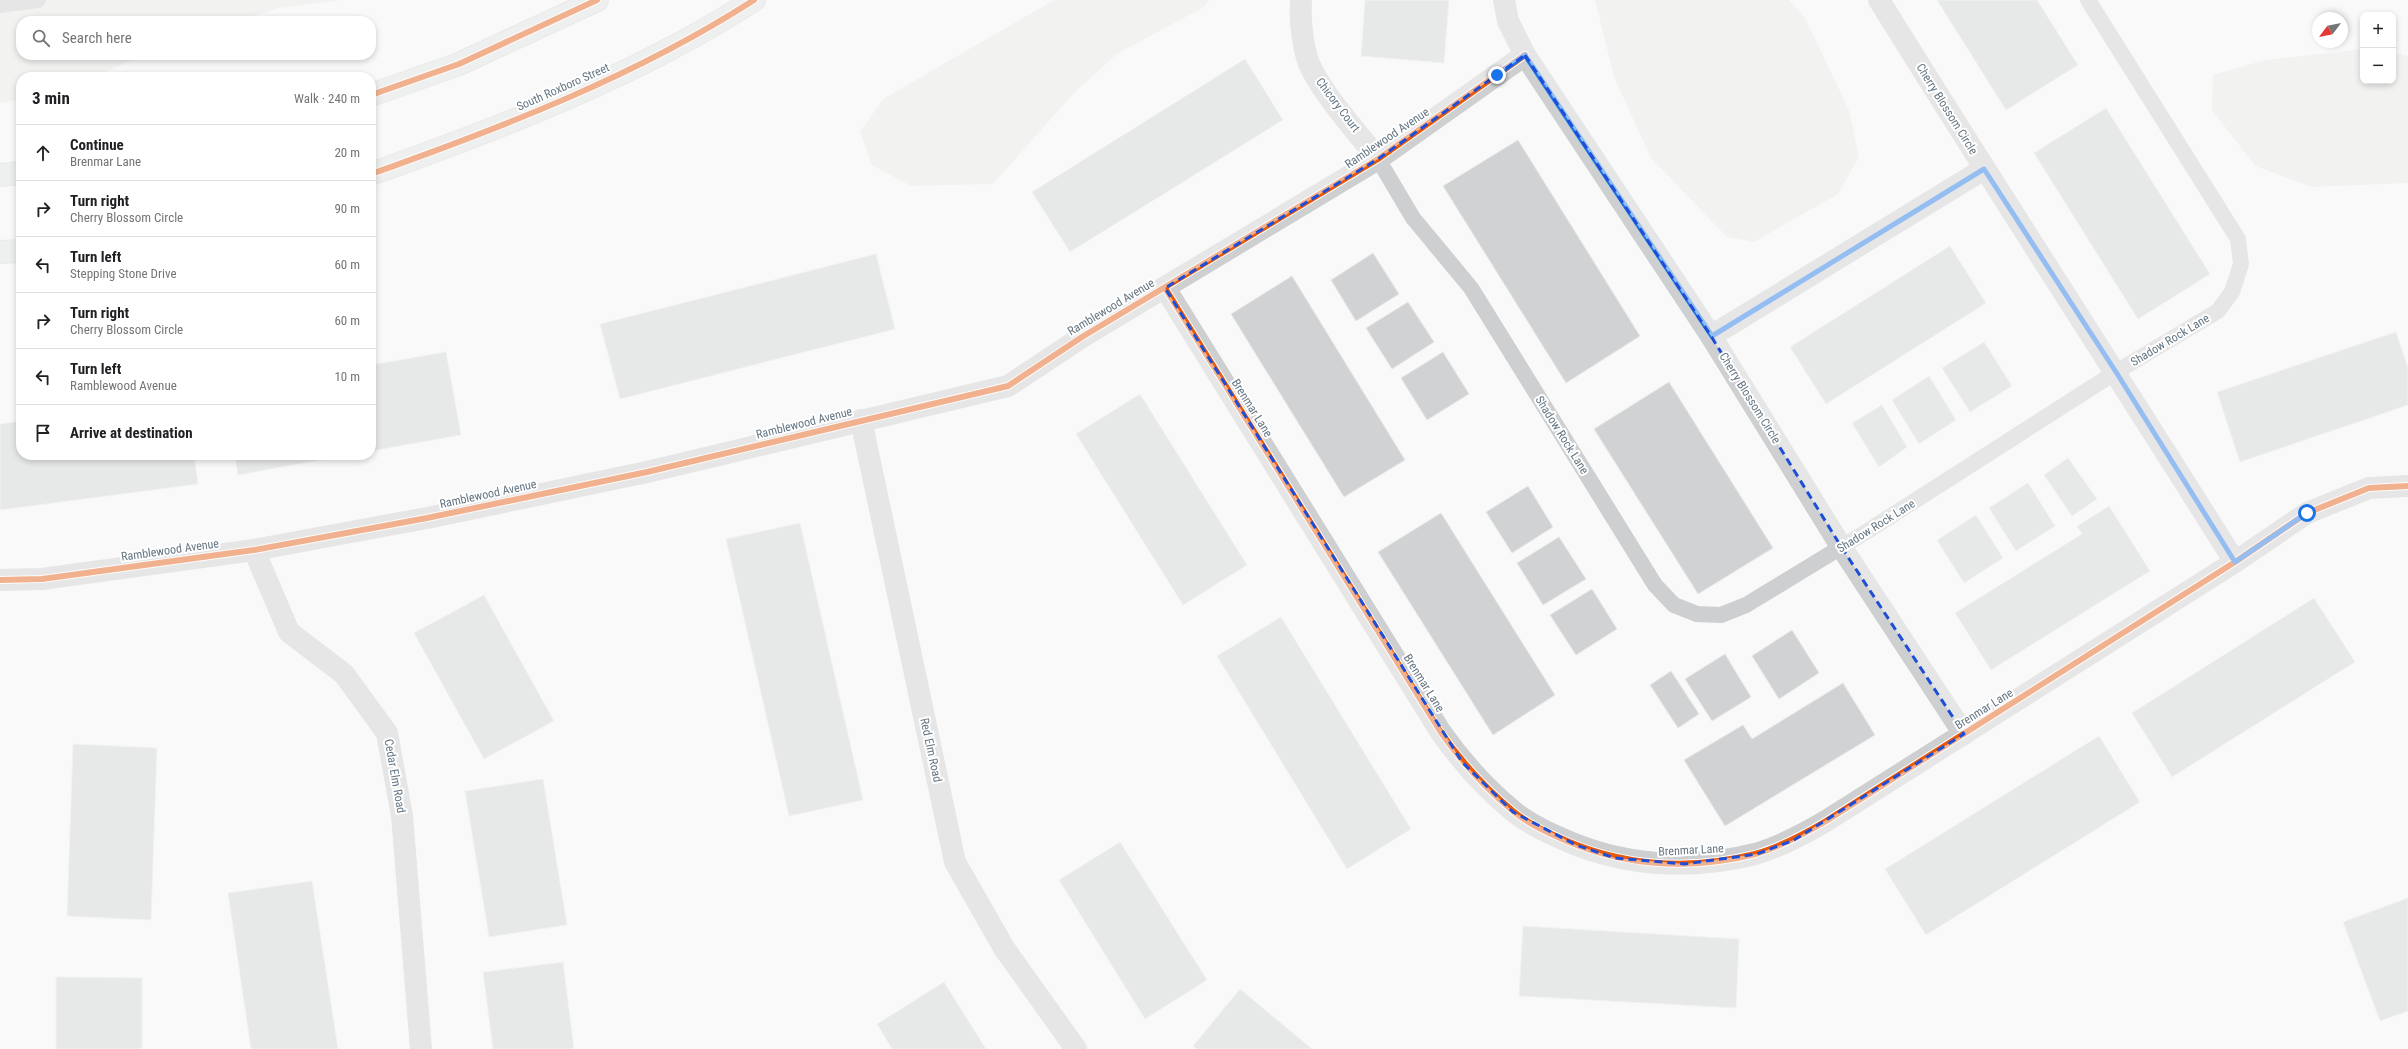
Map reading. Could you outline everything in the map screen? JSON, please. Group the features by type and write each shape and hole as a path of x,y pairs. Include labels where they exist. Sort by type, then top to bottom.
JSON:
{"street":[{"path":"376,93 459,64 598,0"},
{"name":"South Roxboro Street","path":"376,172 483,135 610,79 754,0"},
{"name":"Chicory Court","path":"1301,0 1300,14 1307,58 1317,79 1378,159"},
{"name":"Cherry Blossom Circle","path":"1504,0 1508,21 1525,55 1712,336 1842,548 1964,734"},
{"name":"Cherry Blossom Circle","path":"1879,0 1984,169 2116,372 2235,562"},
{"name":"Ramblewood Avenue","path":"0,580 42,579 254,550 427,518 647,472 860,420 1008,386 1082,337 1378,159 1525,55"},
{"path":"1712,336 1984,169"},
{"path":"0,175 16,173"},
{"path":"0,252 16,251"},
{"name":"Brenmar Lane","path":"1165,288 1458,756 1514,812 1542,829 1576,845 1615,858 1649,863 1701,863 1757,854 1794,840 2235,562 2307,513 2369,488 2408,486"},
{"name":"Red Elm Road","path":"860,420 955,862 1004,948 1076,1049"},
{"name":"Cedar Elm Road","path":"254,550 289,632 344,674 387,733 402,816 421,1049"}],"lane":[{"path":"0,5 38,0"},
{"name":"Shadow Rock Lane","path":"1378,159 1413,218 1471,288 1655,585 1674,605 1697,614 1721,615 1746,605 1842,548 2116,372 2218,311 2232,292 2241,264 2238,239 2088,0"}],"highlighted area":[{"path":"1525,55 1711,336 1842,548 1964,734 1794,840 1757,854 1685,864 1615,858 1576,845 1513,812 1462,762 1165,288 1378,159"}],"shaded area":[{"path":"0,0 343,0 279,8 253,16 16,16 16,60 133,60 105,72 16,72 16,100 0,103"},
{"path":"1054,0 1209,0 1204,7 1117,54 1074,93 993,184 911,186 872,165 860,132 883,99"},
{"path":"1595,0 1789,0 1805,18 1849,110 1859,157 1838,194 1754,242 1727,237 1651,158 1614,77"},
{"path":"2360,49 2360,84 2396,84 2396,54 2408,56 2408,183 2312,187 2255,166 2212,110 2213,75 2265,60"}],"building":[{"path":"1365,0 1449,0 1444,63 1361,56"},
{"path":"1937,0 2037,0 2078,65 2006,110"},
{"path":"1245,59 1283,120 1070,252 1032,192"},
{"path":"2106,108 2210,274 2138,319 2034,153"},
{"path":"1518,140 1640,336 1566,383 1443,186"},
{"path":"1950,246 1986,303 1826,404 1790,347"},
{"path":"1373,253 1399,294 1356,321 1331,280"},
{"path":"876,254 895,329 620,399 600,324"},
{"path":"1292,276 1405,460 1344,497 1231,314"},
{"path":"1408,302 1434,342 1392,369 1366,328"},
{"path":"2396,332 2408,368 2408,405 2240,462 2217,392"},
{"path":"1984,342 2012,386 1970,412 1942,368"},
{"path":"446,352 461,435 376,450 376,364"},
{"path":"1443,352 1469,394 1427,420 1401,378"},
{"path":"1929,376 1956,420 1919,444 1892,400"},
{"path":"1669,382 1773,548 1698,594 1594,429"},
{"path":"1140,394 1247,565 1183,605 1076,434"},
{"path":"1882,405 1907,447 1879,467 1852,423"},
{"path":"16,422 16,460 195,460 198,484 0,510 0,424"},
{"path":"2068,458 2097,499 2072,516 2044,475"},
{"path":"236,460 320,460 238,475"},
{"path":"2028,483 2055,526 2016,551 1989,508"},
{"path":"1528,486 1553,527 1512,553 1486,512"},
{"path":"2109,506 2150,571 1991,670 1955,613 2082,534 2077,526"},
{"path":"1441,513 1555,695 1493,735 1378,552"},
{"path":"1976,515 2003,558 1964,583 1937,540"},
{"path":"800,523 863,800 789,816 726,539"},
{"path":"1559,537 1586,579 1543,605 1517,563"},
{"path":"1592,589 1617,629 1576,655 1550,615"},
{"path":"484,595 554,721 484,759 414,633"},
{"path":"2314,598 2355,662 2172,777 2132,713"},
{"path":"1281,617 1411,829 1347,869 1217,656"},
{"path":"1792,630 1819,673 1779,699 1752,656"},
{"path":"1725,654 1751,697 1712,721 1685,679"},
{"path":"1671,671 1699,714 1678,728 1650,685"},
{"path":"1843,683 1875,735 1725,826 1684,760 1743,725 1752,739"},
{"path":"2099,736 2140,802 1926,935 1885,869"},
{"path":"73,744 157,748 151,920 67,916"},
{"path":"543,779 567,925 489,937 465,791"},
{"path":"1120,842 1207,980 1145,1019 1059,880"},
{"path":"312,881 338,1049 251,1049 228,893"},
{"path":"2408,898 2408,1011 2380,1021 2343,922"},
{"path":"1523,926 1739,939 1736,1008 1519,996"},
{"path":"563,962 574,1049 493,1049 483,972"},
{"path":"56,977 142,978 142,1049 56,1049"},
{"path":"944,982 986,1049 892,1049 877,1024"},
{"path":"1240,989 1312,1049 1197,1049 1193,1046"}],"cycle path":[{"path":"376,93 459,64 597,0"},
{"path":"376,172 470,138 568,98 663,53 754,0"},
{"path":"0,580 42,579 254,550 427,518 647,472 1008,386 1082,337 1378,159 1525,55"},
{"path":"1165,288 1440,731 1456,753 1493,793 1518,815 1540,829 1582,847 1630,860 1655,863 1705,863 1755,854 1792,840 1826,821 2235,562 2307,513 2369,488 2408,486"}],"route":[{"path":"1497,75 1525,55 1712,336 1984,169 2116,372 2235,562 2307,513"}]}
